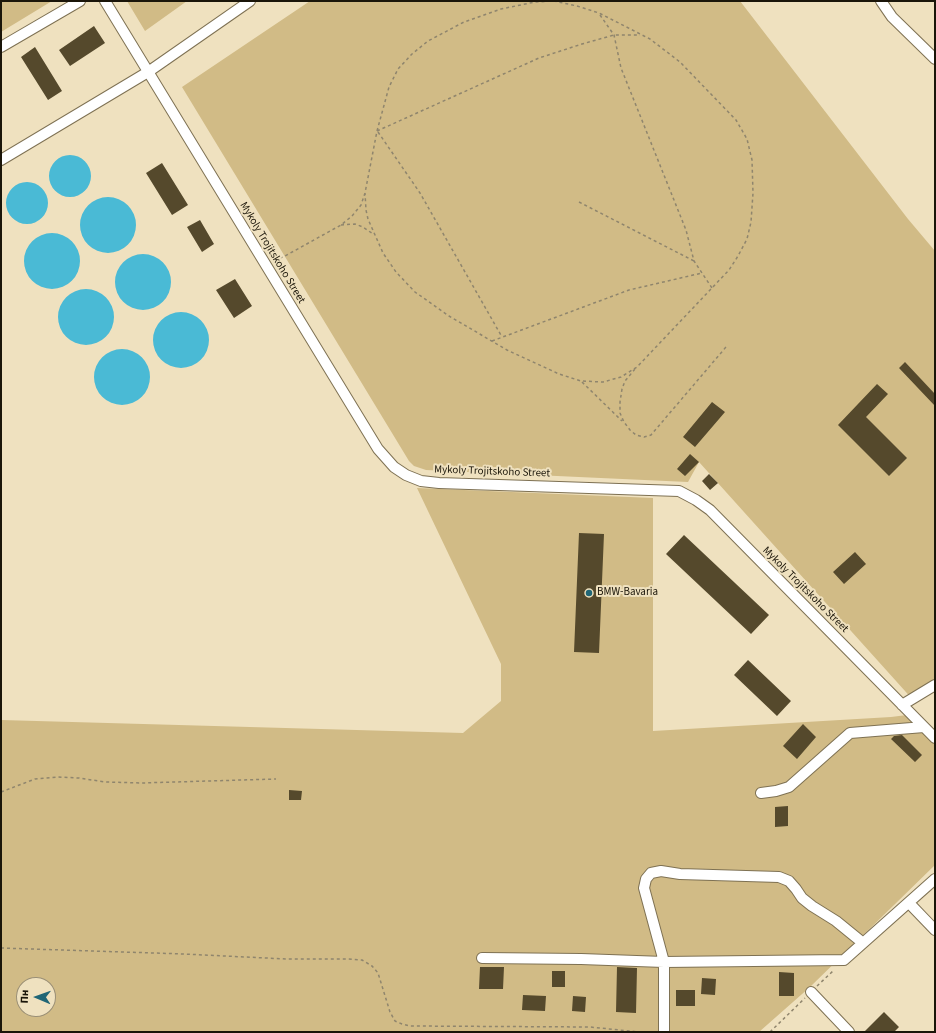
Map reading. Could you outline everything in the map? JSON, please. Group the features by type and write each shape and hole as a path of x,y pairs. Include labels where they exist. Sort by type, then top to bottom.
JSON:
{"street":[{"path":"1,47 80,1"},
{"name":"Mykoly Trojitskoho Street","path":"105,1 378,450 394,467 406,475 421,481 439,483 679,491 696,500 710,510 935,738"},
{"path":"1,160 148,72 250,1"},
{"path":"881,1 892,16 935,59"},
{"path":"902,705 935,685"},
{"path":"761,793 776,792 789,787 850,733 924,727"},
{"path":"664,1032 664,962 644,888 646,879 651,873 660,871 680,874 779,878 789,881 802,898 812,906 836,920 863,943"},
{"path":"482,958 664,962 844,960 935,879"},
{"path":"909,903 935,930"},
{"path":"811,992 849,1032"}],"path":[{"path":"264,264 285,256 341,225 352,216 361,205 365,193 377,131 389,87 398,69 412,54 428,41 464,22 501,9 535,2 554,1 599,13 650,39 680,62 736,120 747,139 752,160 753,193 751,222 746,240 729,270 636,367 625,381 620,402 620,413 624,422"},
{"path":"599,13 614,36 621,68 686,230 694,260 712,288"},
{"path":"377,131 539,58 582,44 614,36 632,34 641,35"},
{"path":"377,131 420,193 502,337"},
{"path":"365,193 366,210 374,235 383,253 392,266 415,292 449,316 507,350 559,374 581,381 603,382 621,377 636,367"},
{"path":"579,202 694,260"},
{"path":"341,225 354,224 363,227 374,235"},
{"path":"492,341 629,290 702,273"},
{"path":"581,381 624,422 630,430 636,435 644,437 651,435 726,347"},
{"path":"1,792 35,779 57,777 79,778 105,782 141,783 276,778"},
{"path":"1,948 286,959 362,960 372,966 378,973 390,1012 395,1021 402,1024 410,1026 590,1028 639,1032"}],"shaded area":[{"path":"1,1 52,1 1,32"},
{"path":"127,1 187,1 145,31"},
{"path":"310,1 740,1 908,219 935,251 935,685 914,701 699,462 688,482 426,470 414,466 409,461 182,87"},
{"path":"417,488 653,498 653,731 907,715 935,741 935,865 810,987 759,1032 1,1032 1,720 463,733 501,701 501,664"}],"water":[{"path":"66,155 74,155 82,158 88,164 91,176 88,188 82,194 74,197 66,197 58,194 52,188 49,180 49,172 52,164 58,158"},
{"path":"23,182 31,182 39,185 45,191 48,203 45,215 39,221 31,224 23,224 15,221 9,215 6,207 6,199 9,191 15,185"},
{"path":"102,197 114,197 124,201 132,209 136,219 136,231 132,241 124,249 114,253 102,253 92,249 84,241 80,231 80,219 84,209 92,201"},
{"path":"46,233 58,233 68,237 76,245 80,255 80,267 76,277 68,285 58,289 46,289 36,285 28,277 24,267 24,255 28,245 36,237"},
{"path":"137,254 149,254 159,258 167,266 171,276 171,288 167,298 159,306 149,310 137,310 127,306 119,298 115,288 115,276 119,266 127,258"},
{"path":"80,289 92,289 102,293 110,301 114,311 114,323 110,333 102,341 92,345 80,345 70,341 62,333 58,323 58,311 62,301 70,293"},
{"path":"175,312 187,312 197,316 205,324 209,334 209,346 205,356 197,364 187,368 175,368 165,364 157,356 153,346 153,334 157,324 165,316"},
{"path":"116,349 128,349 138,353 146,361 150,371 150,383 146,393 138,401 128,405 116,405 106,401 98,393 94,383 94,371 98,361 106,353"}],"building":[{"path":"94,26 105,43 70,66 59,50"},
{"path":"35,47 62,91 48,100 21,57"},
{"path":"162,163 188,205 172,215 146,173"},
{"path":"200,220 214,244 202,252 187,227"},
{"path":"235,279 252,306 234,318 216,290"},
{"path":"905,362 935,394 935,406 899,368"},
{"path":"877,384 888,394 866,417 907,458 889,476 838,425"},
{"path":"712,402 725,412 695,447 683,437"},
{"path":"690,454 699,462 685,476 677,469"},
{"path":"709,474 718,483 710,490 702,481"},
{"name":"BMW-Bavaria","path":"579,533 604,534 599,653 574,652"},
{"path":"684,535 769,615 751,634 666,554"},
{"path":"855,552 866,564 844,584 833,572"},
{"path":"748,660 791,701 777,716 734,675"},
{"path":"803,724 816,737 797,759 783,746"},
{"path":"902,735 922,755 915,762 891,739 894,736"},
{"path":"289,790 302,791 301,800 289,800"},
{"path":"788,806 788,826 775,827 775,807"},
{"path":"480,967 504,967 503,989 479,989"},
{"path":"617,967 637,968 636,1013 616,1012"},
{"path":"552,971 565,971 565,987 552,987"},
{"path":"779,972 794,973 794,996 779,996"},
{"path":"702,978 716,979 715,995 701,994"},
{"path":"676,990 695,990 695,1006 676,1006"},
{"path":"523,995 546,996 545,1011 522,1010"},
{"path":"573,996 586,997 585,1012 572,1011"},
{"path":"884,1012 899,1027 894,1032 864,1032"}],"place":[{"name":"BMW-Bavaria","path":"589,593"}]}
